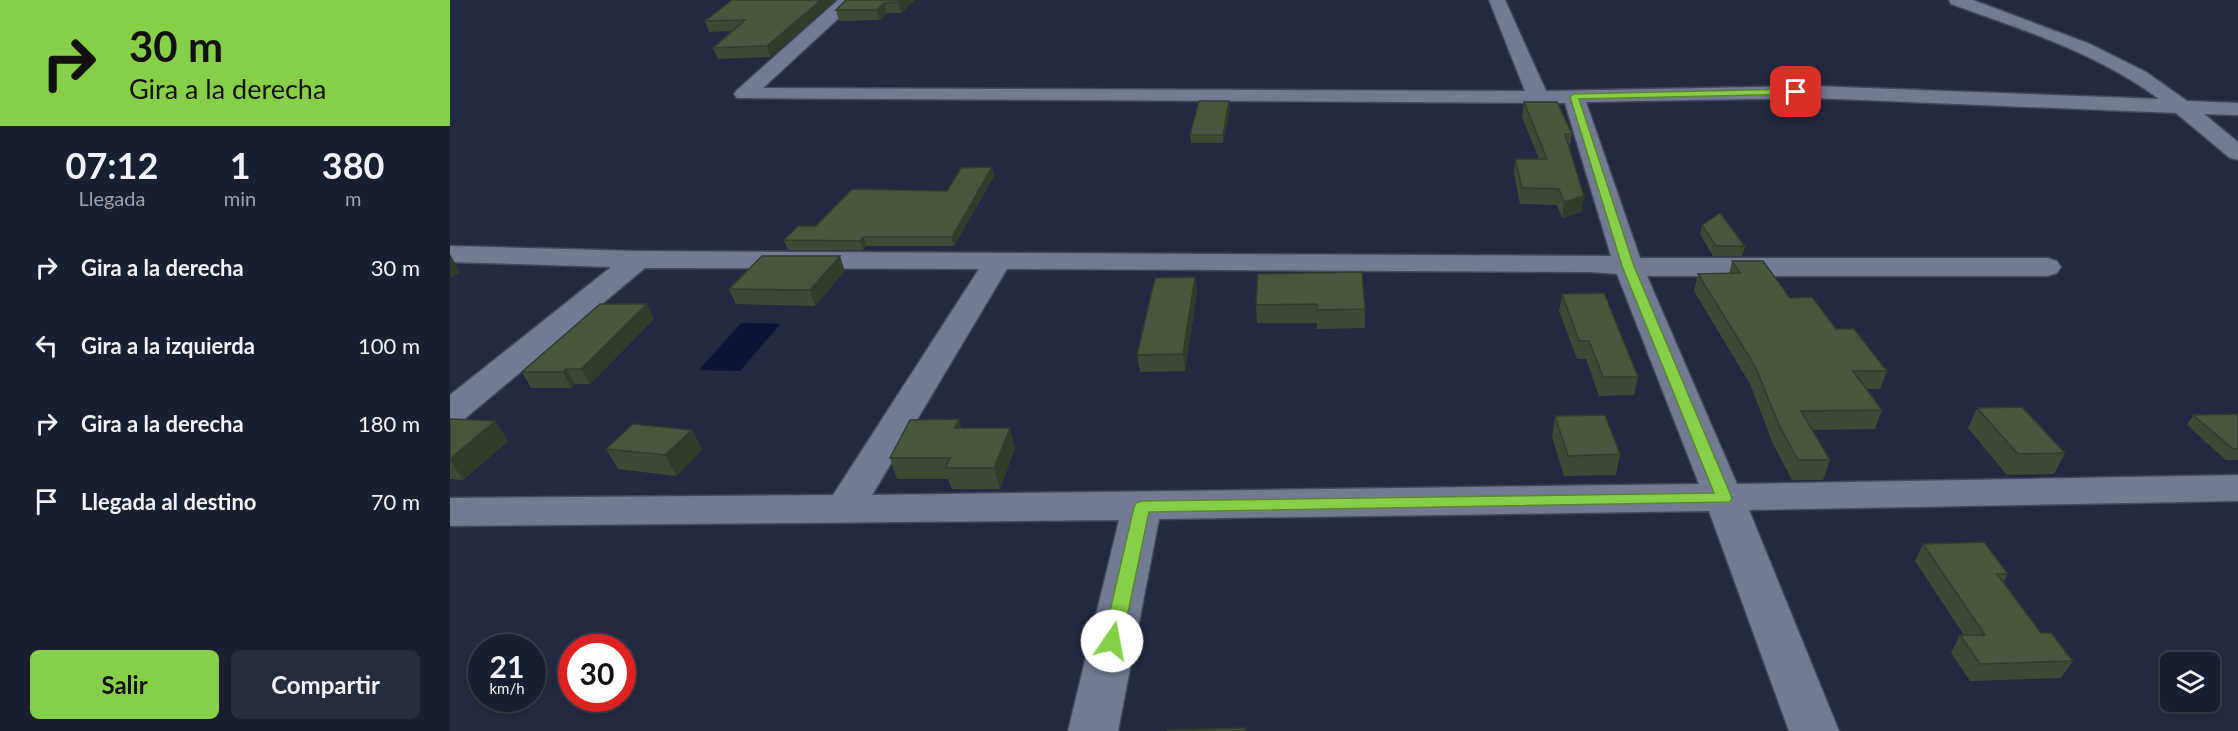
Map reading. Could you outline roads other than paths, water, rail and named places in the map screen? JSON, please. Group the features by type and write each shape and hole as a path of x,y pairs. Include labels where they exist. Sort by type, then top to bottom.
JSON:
{"street":[{"path":"846,0 847,3 744,94 1574,97 1813,92 2238,109"},
{"path":"1497,0 1538,97"},
{"path":"1957,0 2053,36 2125,68 2183,106 2238,153"},
{"path":"1574,97 1628,266 1724,498 1814,731"},
{"path":"450,254 638,259 1590,263 1628,266 1849,269 2047,267"},
{"path":"450,413 638,259"},
{"path":"844,509 998,261"},
{"path":"450,512 1142,507 2238,488"},
{"path":"1093,731 1142,507"}]}
